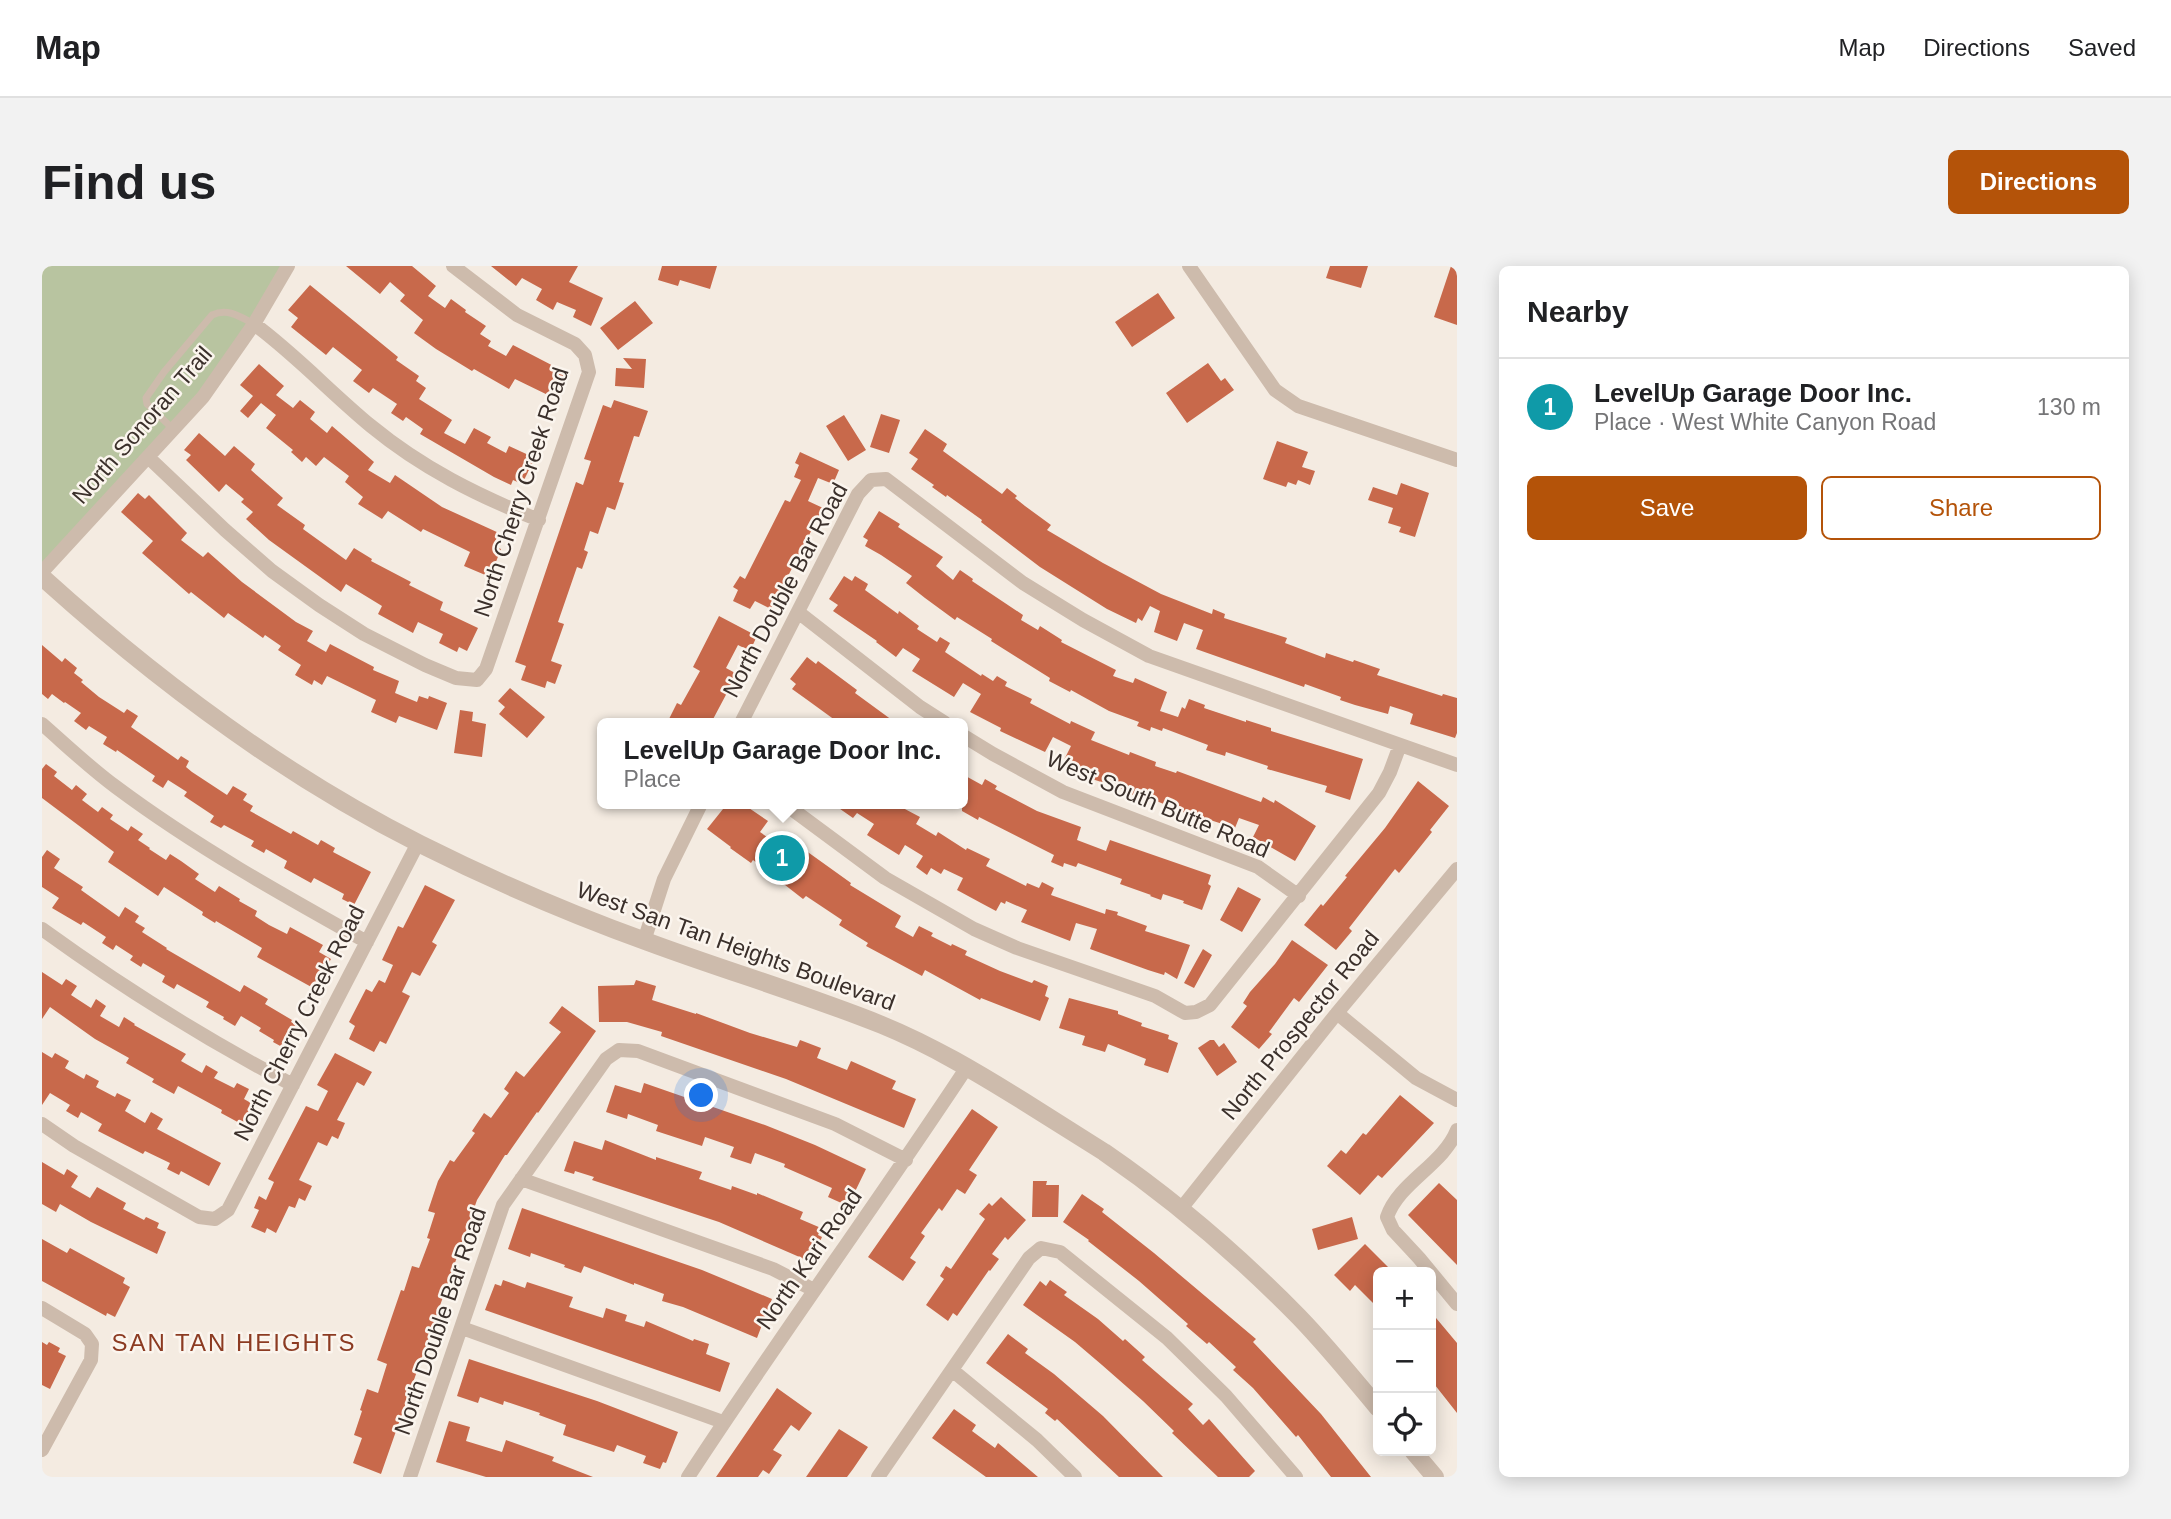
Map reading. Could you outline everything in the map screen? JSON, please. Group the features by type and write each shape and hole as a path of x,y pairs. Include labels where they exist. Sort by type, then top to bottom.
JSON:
{"street":[{"name":"North Sonoran Trail","path":"42,572 203,397 254,324 288,266"},
{"name":"North Cherry Creek Road","path":"148,457 272,571 319,605 364,634 425,665 456,678 477,680 485,669 589,372 585,355 575,344 517,315 453,266"},
{"path":"1189,266 1275,390 1298,406 1457,460"},
{"path":"254,324 279,342 372,426 429,468 478,495 539,520"},
{"name":"North Double Bar Road","path":"744,718 858,494 871,480 886,480 1023,583 1149,656 1399,745"},
{"name":"West San Tan Heights Boulevard","path":"42,577 103,632 190,702 268,756 342,802 418,843 551,904 644,941 884,1026 967,1067 1106,1154 1233,1253 1302,1320 1373,1402"},
{"path":"798,612 937,718"},
{"path":"42,724 115,786 184,833 267,886 367,942"},
{"name":"West South Butte Road","path":"968,739 1063,792 1258,867 1299,896"},
{"path":"792,809 885,878 974,929 1155,996 1185,1013 1196,1013 1210,1005 1379,793 1399,745 1457,765"},
{"path":"644,941 664,879 699,809"},
{"name":"North Cherry Creek Road","path":"42,1124 74,1146 199,1217 215,1219 228,1210 418,843"},
{"name":"North Prospector Road","path":"1180,1210 1337,1013 1457,869"},
{"path":"42,929 207,1039 293,1085"},
{"path":"1337,1013 1416,1078 1457,1100"},
{"name":"North Double Bar Road","path":"411,1477 503,1205 606,1059 619,1050 638,1051 835,1124 906,1160"},
{"name":"North Kari Road","path":"688,1477 967,1067"},
{"path":"1457,1130 1443,1151 1391,1205 1387,1217 1393,1230 1457,1304"},
{"path":"521,1179 773,1269 814,1290"},
{"path":"878,1477 1029,1258 1041,1248 1060,1252 1167,1338 1226,1396 1296,1477"},
{"path":"42,1308 85,1334 92,1344 91,1360 42,1450"},
{"path":"462,1328 723,1422"},
{"path":"952,1370 1037,1440 1075,1477"},
{"path":"1417,1456 1435,1477"}],"lane":[{"path":"173,429 147,404 146,398 164,373 212,315 230,312 254,324"}],"green space":[{"path":"42,266 288,266 224,369 42,572"}],"building":[{"path":"346,266 412,266 436,286 428,296 445,308 451,299 486,326 480,334 491,341 488,346 506,356 513,345 565,372 552,397 515,379 509,389 436,349 414,333 423,320 400,301 405,295 390,282 380,294"},
{"path":"491,266 578,266 569,282 603,298 591,326 573,317 576,310 557,302 553,310 536,300 542,289 522,278 516,286"},
{"path":"662,266 717,266 710,289 680,280 678,286 658,280"},
{"path":"1330,266 1368,266 1361,288 1326,278"},
{"path":"1451,266 1457,266 1457,325 1434,317"},
{"path":"310,285 398,357 396,360 419,376 416,381 426,388 419,399 452,420 444,433 465,444 474,428 491,437 487,443 506,453 509,446 535,458 522,484 513,480 511,485 494,477 420,434 423,429 406,417 403,421 391,413 397,404 373,388 369,393 353,381 362,370 333,347 326,355 291,327 298,318 288,310"},
{"path":"1158,293 1175,318 1132,347 1115,322"},
{"path":"635,301 653,323 618,350 600,328"},
{"path":"623,358 646,359 644,388 615,386 616,368 632,369"},
{"path":"1208,363 1221,381 1225,378 1234,390 1187,423 1166,393"},
{"path":"259,364 284,386 276,395 293,408 300,400 315,412 310,419 327,433 332,426 374,462 368,470 390,483 395,475 442,507 499,533 493,546 501,549 490,577 464,566 470,552 423,529 421,532 388,511 382,519 358,504 363,497 345,482 349,476 324,457 316,466 306,457 302,462 291,452 293,450 266,428 276,415 261,403 248,418 240,411 253,396 240,385"},
{"path":"614,400 648,411 639,437 634,436 619,482 624,483 615,510 607,507 598,534 590,531 584,550 588,552 582,569 577,567 558,622 564,624 551,661 562,665 555,684 547,681 545,688 521,680 526,666 515,662 576,482 583,485 591,461 584,459 603,405 611,408"},
{"path":"881,414 900,420 889,453 870,447"},
{"path":"844,415 866,450 848,461 826,426"},
{"path":"925,429 947,444 943,451 1002,494 1007,488 1017,496 1015,498 1051,525 1047,530 1161,594 1212,614 1213,609 1225,614 1224,618 1287,638 1285,643 1325,658 1326,653 1353,662 1354,660 1380,669 1377,675 1442,696 1443,694 1457,698 1455,738 1410,724 1413,714 1409,712 1390,706 1388,714 1355,705 1305,684 1304,687 1196,649 1203,630 1184,623 1177,641 1154,632 1160,611 1150,606 1142,621 1138,618 1136,623 1107,609 1040,567 981,522 982,520 932,487 934,485 911,469 918,459 909,453"},
{"path":"199,433 225,456 234,446 255,464 251,470 283,498 277,505 305,525 303,529 346,560 354,548 372,559 371,561 411,582 409,585 443,602 440,610 478,628 467,651 459,647 457,652 439,643 443,634 418,622 413,633 378,614 382,606 346,584 341,592 269,540 246,519 253,512 241,502 244,499 226,484 219,492 186,460 191,455 184,450"},
{"path":"1277,441 1308,452 1302,467 1315,471 1310,485 1298,480 1296,485 1288,482 1286,487 1263,479"},
{"path":"800,452 839,470 833,484 818,478 808,501 823,508 771,609 755,601 750,609 733,601 738,590 733,587 740,576 745,579 785,500 790,502 801,480 794,477 799,465 795,463"},
{"path":"1401,483 1429,493 1415,537 1399,532 1401,527 1388,523 1393,508 1368,500 1373,487 1397,495"},
{"path":"138,493 145,499 149,495 187,533 181,540 203,557 208,552 242,582 296,622 313,631 307,641 326,652 330,644 374,667 373,670 399,681 395,693 417,702 419,696 428,699 429,696 447,703 437,730 399,716 396,723 371,712 376,700 327,676 322,685 314,680 312,685 295,675 301,665 278,650 281,646 265,635 263,638 228,613 224,618 191,592 189,594 142,553 153,541 121,512"},
{"path":"879,511 943,557 936,566 953,580 960,570 1023,615 1021,620 1038,630 1040,626 1062,640 1061,642 1116,670 1113,676 1133,683 1135,678 1167,692 1160,711 1178,717 1189,699 1205,705 1204,708 1363,759 1350,800 1325,792 1327,786 1267,769 1268,766 1226,752 1225,756 1206,750 1208,745 1163,728 1162,731 1151,727 1150,731 1137,726 1139,722 1109,711 1049,681 1050,678 991,641 992,639 957,617 955,620 925,598 906,583 912,576 865,546 868,540 863,537"},
{"path":"844,576 852,581 855,576 868,584 865,590 898,614 899,611 919,626 917,629 937,642 940,637 950,643 945,652 981,676 982,674 993,681 997,676 1007,682 1005,686 1032,699 1030,703 1070,724 1071,721 1095,732 1091,740 1156,762 1155,766 1176,773 1177,771 1261,802 1263,797 1274,803 1275,800 1316,826 1295,861 1253,837 1259,825 1239,818 1235,828 1207,819 1207,822 1142,795 1141,798 1128,793 1129,791 1089,778 1062,764 1071,746 1053,737 1045,752 1000,731 1001,728 970,712 981,694 963,683 954,697 912,671 920,659 903,648 896,657 833,611 838,605 829,599"},
{"path":"719,616 757,636 750,651 738,645 726,668 737,674 714,718 670,718 677,703 681,705 700,671 693,667"},
{"path":"42,645 62,662 65,658 77,668 74,673 99,697 124,713 127,709 138,716 131,727 178,760 181,756 189,761 186,767 192,772 227,795 233,786 247,794 243,800 253,806 250,811 291,834 293,831 318,845 321,840 335,848 333,852 371,872 354,905 342,899 344,894 314,878 311,883 284,868 287,861 266,849 264,853 251,846 254,841 224,825 221,828 210,822 214,816 184,796 187,792 168,780 163,788 152,781 155,776 117,750 116,752 103,744 107,737 89,726 86,730 74,721 81,713 52,694 48,699 42,694"},
{"path":"807,657 816,664 818,661 889,718 832,718 792,689 796,684 790,679"},
{"path":"510,688 545,717 527,738 499,714 505,707 498,701"},
{"path":"460,710 473,712 472,721 486,724 482,757 454,753"},
{"path":"46,764 57,772 54,776 72,790 76,785 87,794 82,800 98,812 102,807 113,815 110,819 128,831 131,826 143,834 138,840 149,849 166,860 170,854 199,874 195,879 215,892 219,886 240,899 239,901 257,911 255,916 269,925 287,934 290,927 323,945 319,952 331,959 315,989 257,957 262,948 202,915 203,912 164,887 158,896 108,862 114,852 42,798 42,769"},
{"path":"968,777 982,785 985,779 997,786 995,789 1037,811 1081,827 1077,840 1106,851 1110,840 1211,875 1208,884 1211,886 1202,910 1163,894 1161,900 1120,884 1122,879 1078,863 1076,867 1064,863 1063,867 1051,862 1054,855 962,811 968,809"},
{"path":"1418,781 1449,806 1399,873 1395,869 1349,928 1352,931 1336,950 1304,925 1347,877 1345,876 1385,828"},
{"path":"723,809 750,809 768,821 760,832 777,844 784,835 851,883 850,885 901,916 895,927 913,937 919,926 933,933 931,936 967,951 965,955 1032,983 1034,980 1048,986 1045,996 1049,998 1040,1021 981,998 980,1000 925,970 922,976 866,946 868,943 839,925 842,920 806,896 803,899 707,829"},
{"path":"840,809 905,809 920,817 916,824 936,836 938,832 966,850 967,848 990,859 986,866 1026,886 1027,883 1039,888 1042,882 1054,888 1051,895 1105,914 1106,909 1118,912 1117,915 1147,926 1145,931 1190,945 1177,979 1165,972 1164,975 1090,949 1097,929 1076,923 1070,941 1021,922 1027,910 1006,901 1005,904 1001,902 996,911 957,890 963,878 944,869 941,874 931,868 927,875 916,867 923,856 905,845 899,855 867,835 874,824 857,813 853,818"},
{"path":"47,850 60,859 54,868 83,887 81,890 119,917 125,907 139,916 135,922 145,928 142,932 166,949 240,992 244,985 268,999 265,1004 297,1025 284,1048 259,1031 261,1028 241,1016 235,1026 223,1019 224,1017 206,1007 209,1002 177,984 174,989 162,982 165,976 143,963 141,967 130,960 133,956 116,945 113,950 102,943 106,937 83,922 81,925 52,908 59,898 42,887 42,857"},
{"path":"425,885 455,900 432,942 437,945 420,976 412,972 402,992 410,996 386,1044 380,1041 374,1052 349,1039 355,1026 349,1022 366,989 372,992 379,980 385,983 393,965 382,960 398,926 403,928"},
{"path":"1238,887 1261,899 1242,932 1220,920"},
{"path":"1292,940 1328,965 1299,1002 1294,998 1269,1032 1272,1034 1259,1049 1231,1027 1247,1006 1243,1003 1250,992"},
{"path":"1203,949 1212,955 1194,988 1184,983"},
{"path":"42,972 62,985 66,979 77,986 71,995 91,1008 96,999 106,1006 100,1016 119,1027 124,1017 186,1054 181,1061 202,1073 206,1065 218,1072 214,1078 234,1088 237,1083 249,1089 244,1099 256,1106 245,1126 178,1086 174,1094 152,1082 154,1079 126,1063 129,1058 95,1039 50,1007 42,1019"},
{"path":"636,980 656,986 652,1000 797,1047 800,1040 821,1048 817,1058 847,1070 851,1061 896,1081 892,1089 916,1099 904,1128 786,1079 661,1036 662,1032 627,1022 599,1022 598,986 634,985"},
{"path":"1069,998 1118,1011 1118,1014 1142,1023 1141,1026 1169,1035 1168,1039 1178,1043 1168,1073 1144,1065 1146,1059 1108,1044 1105,1052 1082,1045 1085,1036 1059,1028"},
{"path":"562,1006 596,1031 505,1155 477,1200 381,1474 353,1463 362,1438 354,1435 362,1411 360,1410 367,1389 378,1393 387,1364 377,1360 401,1290 404,1291 412,1266 419,1268 430,1239 427,1238 435,1213 428,1211 438,1181 450,1160 454,1162 475,1133 472,1131 484,1113 491,1118 509,1093 504,1089 516,1071 524,1077 561,1032 549,1023"},
{"path":"1214,1040 1219,1047 1224,1043 1237,1062 1217,1076 1198,1048"},
{"path":"42,1052 52,1058 55,1053 69,1061 65,1068 84,1079 86,1074 99,1081 96,1087 115,1097 117,1093 131,1100 125,1111 145,1123 151,1112 163,1119 157,1129 221,1163 209,1186 181,1171 179,1175 167,1169 170,1163 145,1151 143,1154 98,1131 102,1124 81,1112 78,1118 66,1111 70,1105 50,1093 42,1105"},
{"path":"335,1053 372,1072 364,1086 357,1082 337,1120 345,1123 338,1139 332,1136 327,1146 318,1142 299,1180 312,1186 305,1201 299,1198 295,1208 289,1206 276,1233 267,1228 265,1233 251,1227 259,1210 254,1208 259,1196 266,1200 274,1182 268,1179 306,1106 318,1111 328,1091 317,1085"},
{"path":"644,1083 765,1125 866,1169 848,1206 828,1197 832,1188 784,1167 785,1164 755,1153 751,1164 730,1157 734,1147 705,1137 702,1146 656,1131 658,1125 628,1114 627,1119 606,1112 615,1085 641,1093"},
{"path":"1400,1095 1434,1123 1382,1178 1378,1175 1360,1195 1327,1166 1341,1150 1346,1154 1363,1133 1366,1135"},
{"path":"972,1109 998,1127 969,1170 977,1175 965,1194 957,1189 942,1211 939,1208 921,1233 925,1236 910,1258 916,1262 903,1281 868,1257"},
{"path":"605,1140 656,1160 656,1157 702,1172 699,1179 731,1190 732,1186 757,1193 803,1212 800,1219 821,1228 818,1235 822,1237 811,1262 719,1222 592,1180 594,1177 575,1171 574,1174 564,1171 574,1141 602,1150"},
{"path":"42,1162 64,1175 67,1169 78,1176 71,1187 90,1198 97,1187 126,1203 123,1209 144,1220 146,1217 159,1223 157,1228 166,1232 157,1254 60,1204 56,1212 42,1204"},
{"path":"1033,1181 1047,1181 1046,1185 1059,1185 1058,1217 1032,1217"},
{"path":"1439,1183 1457,1200 1457,1265 1408,1215"},
{"path":"1082,1194 1104,1209 1102,1212 1256,1339 1253,1342 1321,1414 1371,1477 1331,1477 1298,1435 1296,1437 1253,1388 1233,1370 1236,1367 1209,1342 1207,1344 1186,1326 1188,1324 1139,1281 1063,1222"},
{"path":"1001,1197 1026,1220 1008,1240 1005,1237 992,1254 999,1259 957,1316 953,1313 948,1321 926,1305 944,1279 940,1276 946,1266 951,1269 985,1219 979,1214 989,1203 992,1206"},
{"path":"522,1208 702,1270 772,1299 757,1338 662,1301 664,1294 634,1283 584,1266 581,1273 531,1253 530,1257 508,1249"},
{"path":"1352,1217 1358,1239 1318,1250 1312,1229"},
{"path":"42,1239 67,1253 70,1248 125,1278 123,1283 130,1287 115,1317 107,1313 106,1316 42,1281"},
{"path":"1365,1244 1388,1267 1373,1267 1373,1303 1355,1285 1350,1291 1334,1275"},
{"path":"503,1280 525,1288 527,1282 573,1297 569,1307 603,1318 606,1308 627,1315 625,1321 644,1327 646,1321 693,1341 694,1339 709,1344 706,1354 730,1363 720,1392 485,1310 495,1284 501,1286"},
{"path":"1050,1280 1067,1292 1064,1295 1123,1341 1125,1339 1145,1357 1142,1360 1193,1404 1188,1409 1203,1425 1209,1419 1255,1471 1249,1477 1218,1477 1143,1401 1075,1342 1023,1305 1040,1281 1046,1286"},
{"path":"1436,1318 1457,1343 1457,1413 1436,1386"},
{"path":"1008,1334 1028,1349 1025,1353 1103,1416 1163,1477 1119,1477 1057,1419 1055,1421 1045,1413 1048,1409 986,1363"},
{"path":"42,1342 47,1345 49,1342 60,1348 58,1352 66,1356 50,1389 42,1385"},
{"path":"469,1359 597,1401 678,1432 666,1463 663,1462 660,1469 643,1463 646,1456 617,1445 614,1452 563,1435 566,1425 504,1401 503,1405 480,1397 478,1403 457,1396"},
{"path":"777,1388 812,1413 799,1431 791,1425 773,1450 782,1455 769,1474 763,1470 758,1477 716,1477"},
{"path":"954,1409 976,1425 972,1431 995,1448 998,1443 1038,1477 986,1477 932,1438"},
{"path":"449,1421 470,1427 466,1441 502,1452 506,1440 554,1457 552,1461 593,1477 486,1477 436,1462"},
{"path":"839,1429 868,1447 853,1469 847,1477 806,1477"}],"place":[{"name":"LevelUp Garage Door Inc.","path":"782,858"}],"district":[{"name":"SAN TAN HEIGHTS","path":"234,1343"}]}
